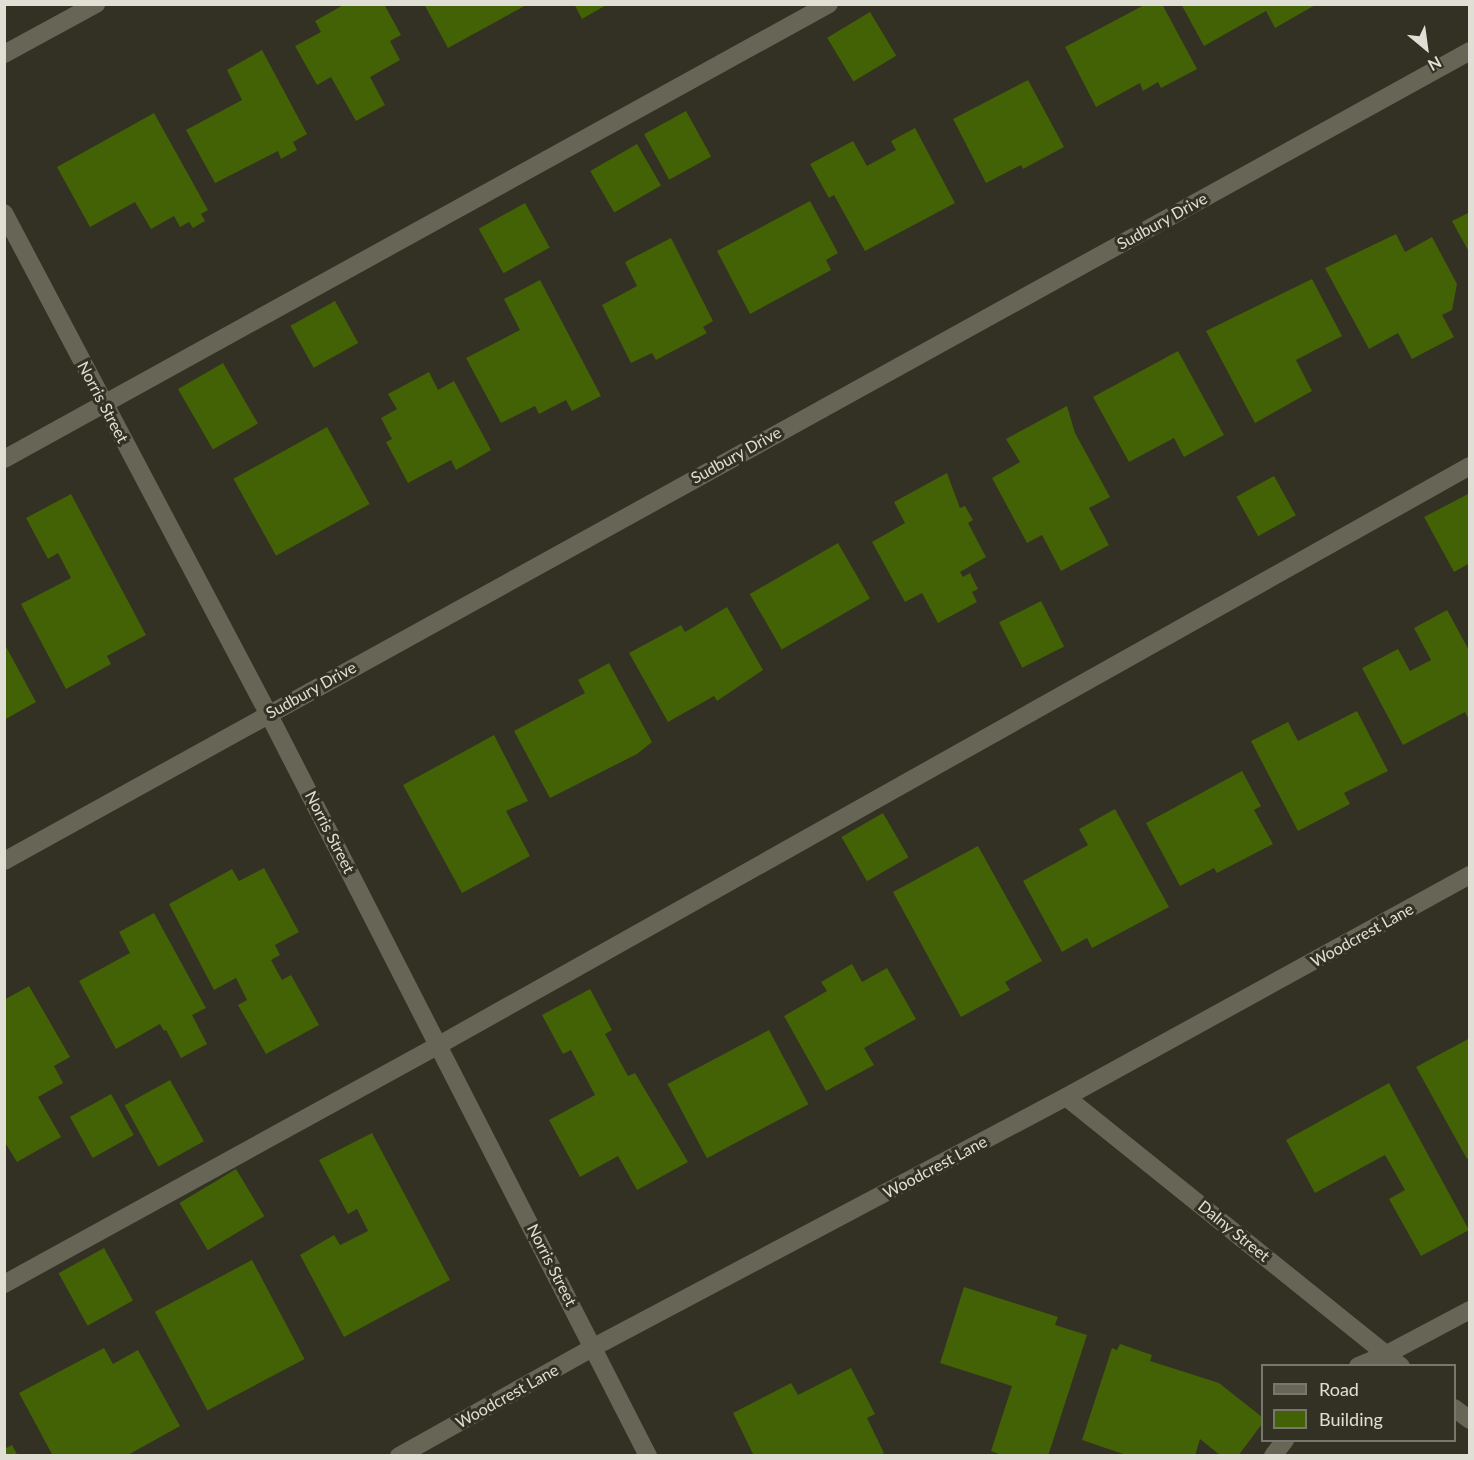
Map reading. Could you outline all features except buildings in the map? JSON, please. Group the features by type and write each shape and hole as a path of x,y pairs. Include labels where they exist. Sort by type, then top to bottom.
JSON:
{"street":[{"path":"4,54 96,4"},
{"path":"4,459 829,4"},
{"name":"Sudbury Drive","path":"4,861 268,713 1470,51"},
{"name":"Norris Street","path":"4,213 268,713 648,1455"},
{"path":"4,1284 439,1045 1470,465"},
{"name":"Woodcrest Lane","path":"399,1455 594,1347 1066,1097 1470,875"},
{"name":"Dalny Street","path":"1066,1097 1394,1360"},
{"path":"1365,1364 1394,1360 1470,1310"},
{"path":"1456,1409 1470,1420"},
{"path":"1273,1455 1283,1442"}]}
